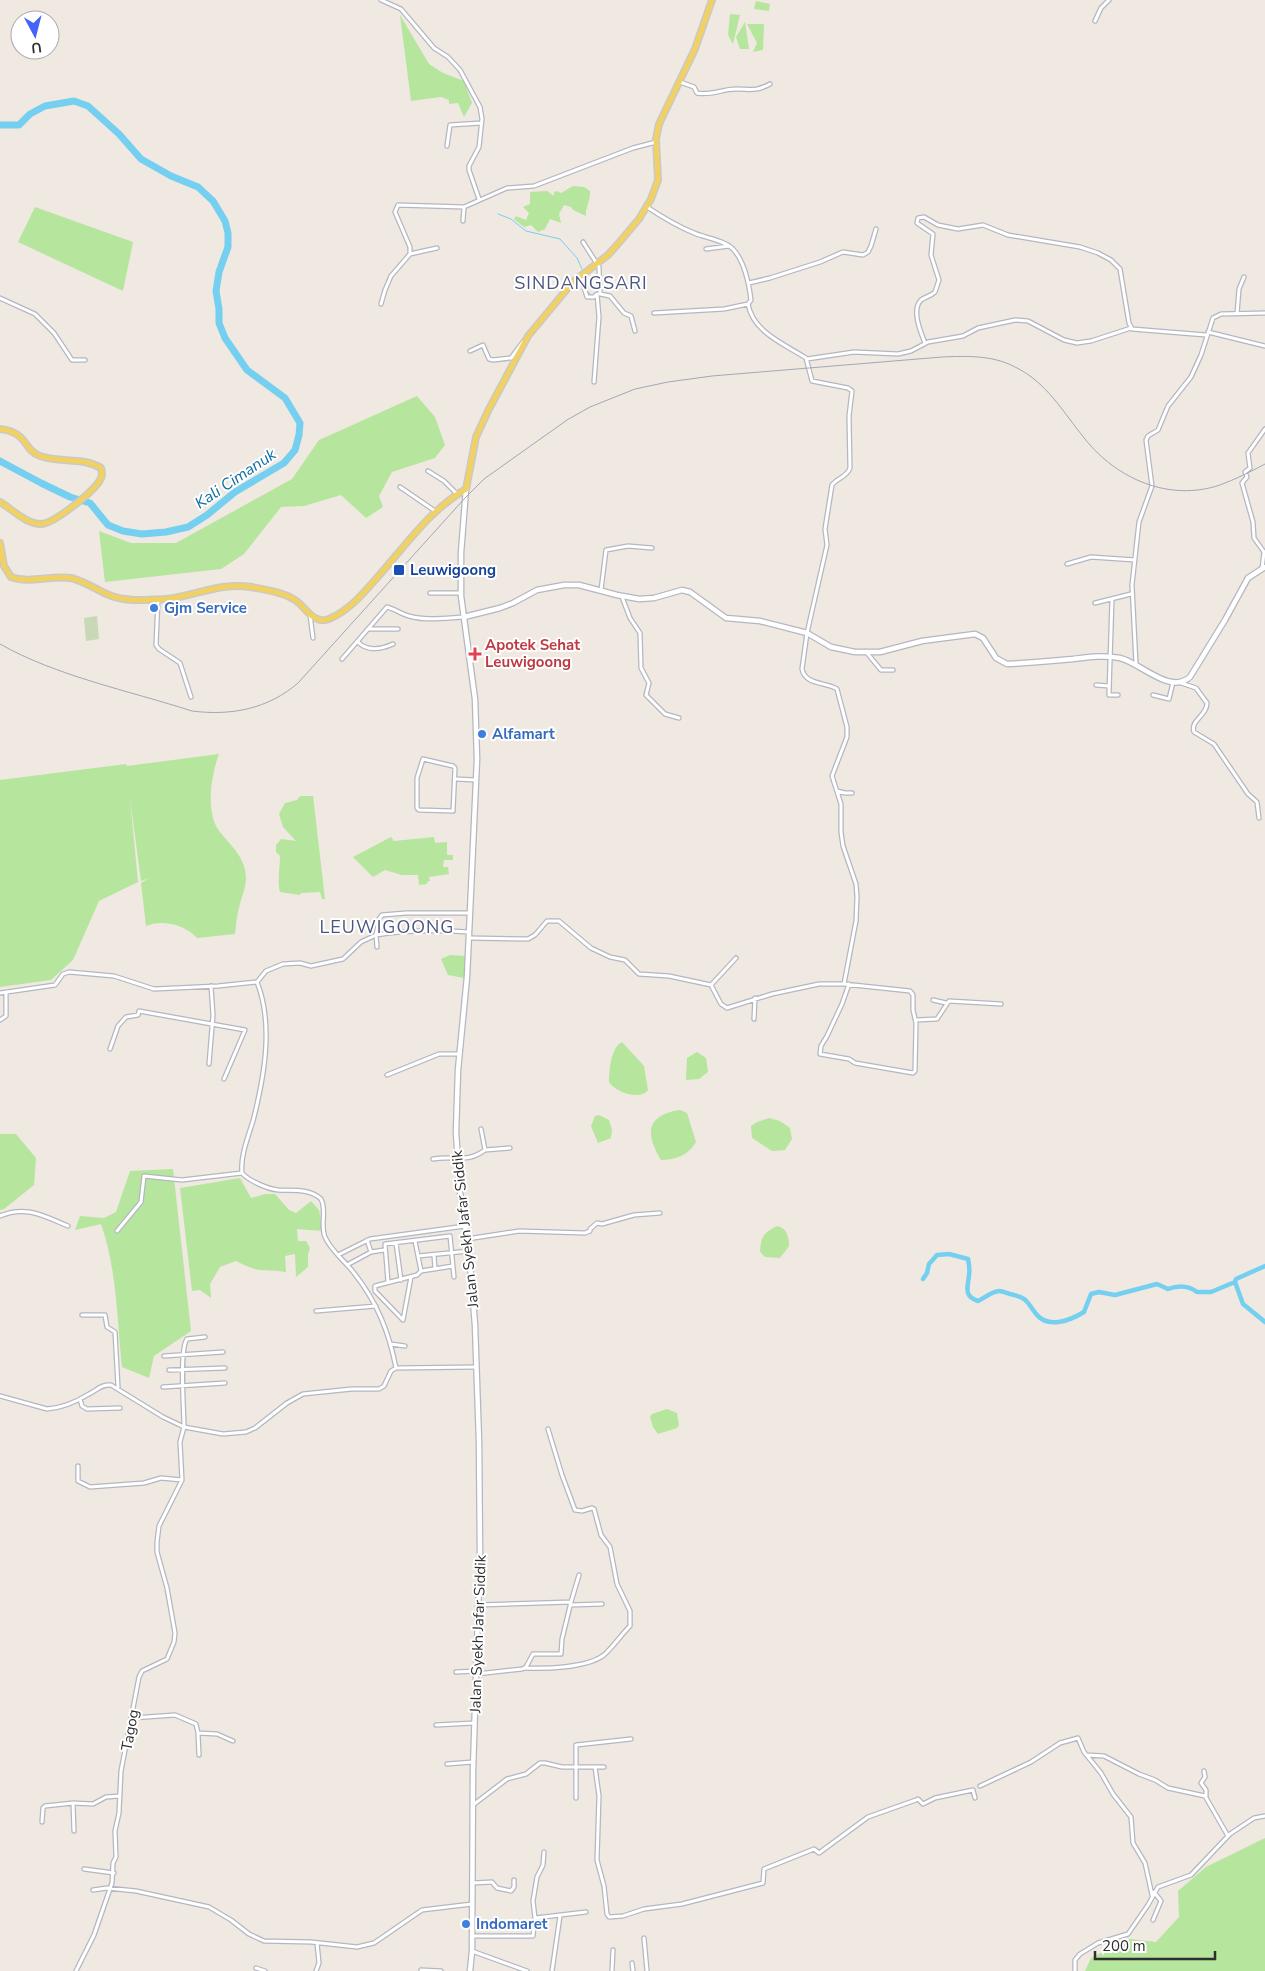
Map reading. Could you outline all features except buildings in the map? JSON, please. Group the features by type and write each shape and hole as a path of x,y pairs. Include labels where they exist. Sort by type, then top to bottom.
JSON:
{"main road":[{"path":"0,543 6,572 16,579 70,578 117,598 158,599 182,596 215,587 251,587 287,596 317,619 326,620 351,606 435,511 457,494 466,490 476,437 528,336 580,275 587,270 598,267 651,209 658,180 656,142 660,121 695,49 712,0"},
{"path":"0,429 14,432 40,456 83,462 101,468 102,474 99,482 85,495 63,514 48,523 37,523 21,516 0,502"},
{"name":"Jalan Syekh Jafar Siddik","path":"466,490 461,553 461,593 477,718 466,999 456,1116 457,1159 469,1251 475,1325 480,1553 473,1762 473,1904 470,1971"},
{"path":"464,617 500,608 537,590 564,585 579,585 622,597 647,599 685,591 726,618 760,621 807,633 832,648 867,653 892,650 922,641 975,634 983,638 996,658 1007,664 1110,656 1136,664 1160,679 1180,682 1190,677 1248,578 1263,568"}],"street":[{"path":"381,0 402,9 434,48 448,57 460,70 480,107 482,123 478,151 474,155 469,170 479,199"},
{"path":"1095,21 1101,8 1109,0"},
{"path":"678,82 694,86 697,93 708,94 736,89 756,90 770,84"},
{"path":"447,146 450,125 482,123"},
{"path":"410,254 410,247 395,212 398,205 464,207 507,188 540,184 615,154 656,142"},
{"path":"463,221 464,207"},
{"path":"651,209 667,220 694,233 729,246 738,255 749,283 751,300 748,304 750,315 771,338 807,359 854,352 898,354 911,351 925,343 962,336 978,328 1014,320 1028,321 1064,340 1077,343 1091,341 1131,328 1152,332 1207,334 1265,346"},
{"path":"925,343 917,322 918,305 920,301 935,292 939,280 931,255 933,234 918,223 918,218 922,217 938,225 958,229 983,225 1008,235 1080,247 1104,255 1120,268 1131,328"},
{"path":"749,283 820,262 843,252 864,255 872,246 876,229"},
{"path":"583,242 598,267 599,318 594,382"},
{"path":"706,249 729,246"},
{"path":"381,304 384,290 391,276 410,254 437,248"},
{"path":"580,275 587,297 592,298 598,292"},
{"path":"1237,314 1240,289 1244,277"},
{"path":"598,292 601,295 610,296 624,313 631,317 635,331"},
{"path":"0,298 35,314 54,333 72,360 84,360"},
{"path":"654,312 706,311 748,304"},
{"path":"1136,664 1131,594 1139,522 1152,486 1146,440 1148,436 1158,430 1168,406 1191,377 1201,355 1213,318 1218,314 1265,313"},
{"path":"46,325 54,326"},
{"path":"470,351 483,344 489,359 511,358 528,336"},
{"path":"807,359 812,382 850,389 852,391 849,416 850,468 848,472 832,485 825,529 827,545 807,633 802,672 808,679 837,689 847,726 846,741 832,776 841,804 843,846 856,884 858,897 844,984"},
{"path":"1263,568 1264,552 1254,538 1253,522 1242,483 1246,477 1245,472 1250,468 1248,451 1265,429"},
{"path":"428,471 444,481 457,494"},
{"path":"400,487 435,511"},
{"path":"601,591 606,550 628,546 652,548"},
{"path":"1067,564 1098,556 1136,560"},
{"path":"430,593 461,593"},
{"path":"1095,603 1131,594"},
{"path":"622,597 630,618 641,636 641,668 649,683 646,695 665,714 680,718"},
{"path":"158,599 156,645 180,663 191,697"},
{"path":"1112,599 1109,695 1118,695"},
{"path":"342,659 387,607 419,618 442,619 464,617"},
{"path":"310,615 313,638"},
{"path":"367,629 398,629"},
{"path":"358,642 368,648 381,648 393,644"},
{"path":"867,653 881,670 893,670"},
{"path":"1153,695 1170,698 1173,682"},
{"path":"1180,682 1196,688 1206,700 1206,710 1194,723 1193,730 1196,734 1217,747 1248,794 1257,802 1259,818"},
{"path":"1096,685 1109,686"},
{"path":"427,759 454,766 456,779 453,810 418,810 416,807 417,778 422,760 427,759"},
{"path":"456,779 476,780"},
{"path":"838,791 852,793"},
{"path":"377,947 376,935 380,919 384,915 470,913"},
{"path":"469,938 528,939 535,935 547,921 559,920 591,948 610,957 625,960 639,974 669,976 711,984"},
{"path":"0,993 54,985 63,974 69,972 114,976 154,989 257,982 266,971 283,964 313,966 343,959 361,942 376,935 414,930 469,932"},
{"path":"711,984 736,958"},
{"path":"242,1174 243,1158 256,1108 264,1062 264,1004 257,982"},
{"path":"711,984 718,999 725,1008 733,1008 755,998 819,984 849,984 910,991 913,995 913,1010 916,1020 915,1070 913,1073 822,1055 819,1051 828,1036 849,984"},
{"path":"208,1064 212,1025 211,986"},
{"path":"0,1020 6,1016 6,993"},
{"path":"754,1019 755,998"},
{"path":"933,1000 1001,1004"},
{"path":"916,1020 937,1019 946,1002"},
{"path":"110,1050 118,1026 126,1017 138,1015 139,1011 244,1030 224,1079"},
{"path":"387,1075 439,1054 460,1054"},
{"path":"481,1129 485,1150"},
{"path":"433,1159 472,1158 485,1150 510,1148"},
{"path":"116,1231 141,1202 144,1176 166,1180 182,1180 242,1174 276,1190 300,1190 319,1196 323,1202 324,1235 376,1306 391,1344 396,1368"},
{"path":"0,1216 9,1212 29,1211 68,1226"},
{"path":"467,1239 520,1231 585,1233 590,1231 597,1223 602,1224 634,1216 660,1213"},
{"path":"338,1255 367,1240 465,1226"},
{"path":"388,1282 385,1244 450,1236 454,1277"},
{"path":"367,1240 371,1252"},
{"path":"414,1241 421,1271"},
{"path":"396,1243 401,1280"},
{"path":"347,1265 371,1252 384,1250"},
{"path":"418,1256 469,1251"},
{"path":"434,1255 435,1269"},
{"path":"412,1277 403,1320 374,1289 377,1285 412,1277 421,1271 453,1266"},
{"path":"316,1311 376,1306"},
{"path":"82,1315 105,1315 107,1327 115,1332 118,1388"},
{"path":"78,1466 78,1481 90,1487 144,1483 161,1478 182,1480 180,1442 184,1427 182,1355 187,1338 205,1337"},
{"path":"391,1344 405,1346"},
{"path":"164,1356 223,1352"},
{"path":"0,1396 47,1410 62,1407 80,1399 103,1385 111,1385 163,1417 184,1427 223,1434 240,1433 255,1428 287,1403 303,1394 352,1389 380,1389 384,1386 391,1371 396,1368 476,1367"},
{"path":"169,1370 225,1368"},
{"path":"163,1387 225,1383"},
{"path":"80,1399 82,1406 87,1409 120,1408"},
{"path":"456,1672 477,1673 556,1667 592,1661 604,1655 630,1626 630,1611 617,1584 610,1547 601,1535 594,1509 575,1510 548,1429"},
{"name":"Tagog","path":"76,1971 94,1935 114,1873 116,1857 115,1831 119,1813 122,1771 140,1674 166,1659 176,1637 167,1588 156,1546 159,1526 182,1480"},
{"path":"524,1668 533,1654 560,1654 562,1639 579,1575"},
{"path":"478,1605 602,1604"},
{"path":"132,1718 180,1716 196,1724 199,1755"},
{"path":"436,1725 475,1722"},
{"path":"198,1732 217,1734 233,1741"},
{"path":"980,1786 1031,1762 1053,1746 1066,1740 1078,1738 1082,1750 1101,1773 1113,1794 1131,1817 1133,1843 1145,1863 1153,1894 1161,1901 1154,1920"},
{"path":"576,1798 576,1745 631,1739"},
{"path":"1087,1755 1104,1756 1168,1788 1206,1797"},
{"path":"447,1764 473,1762"},
{"path":"473,1805 508,1779 526,1774 540,1763 544,1762 562,1767 604,1768"},
{"path":"595,1767 599,1796 597,1860 609,1917 623,1916 644,1909 682,1904 763,1884 764,1869 814,1849 820,1852 866,1818 918,1799 923,1804 939,1797 973,1790 975,1798"},
{"path":"1204,1771 1205,1778 1201,1784 1206,1790 1206,1797 1212,1811 1228,1836"},
{"path":"42,1822 44,1807 73,1803 95,1804 106,1797 120,1796"},
{"path":"73,1803 74,1832"},
{"path":"1075,1971 1075,1960 1080,1954 1098,1943 1128,1934 1160,1885 1191,1875 1228,1836 1254,1818 1265,1816"},
{"path":"472,1936 534,1936 533,1900 537,1878 543,1865 544,1852"},
{"path":"84,1869 114,1873"},
{"path":"473,1883 492,1882 497,1888 511,1891 514,1888 514,1880"},
{"path":"92,1890 110,1888 136,1891 209,1907 231,1920 249,1934 264,1941 317,1943 348,1947 368,1945 382,1938 390,1930 422,1910 473,1904"},
{"path":"535,1918 586,1912"},
{"path":"552,1971 560,1916"},
{"path":"644,1938 648,1971"},
{"path":"316,1971 319,1963 317,1943"},
{"path":"612,1971 613,1950"},
{"path":"472,1951 527,1971"},
{"path":"632,1963 633,1971"},
{"path":"256,1968 265,1971"},
{"path":"421,1970 441,1971"}],"green space":[{"path":"756,1 770,4 769,11 754,9"},
{"path":"730,14 740,15 733,44 728,35"},
{"path":"400,15 429,64 443,73 464,81 472,103 464,117 458,103 449,104 449,100 441,97 411,101"},
{"path":"745,22 749,49 740,49 736,37"},
{"path":"747,24 764,24 763,50 753,52 757,43"},
{"path":"573,186 584,187 590,191 586,216 564,205 559,214 561,223 550,219 545,229 538,232 531,225 524,227 514,219 516,216 526,220 529,213 523,207 530,204 530,192 547,191 554,196 554,192 561,193"},
{"path":"35,207 133,242 123,291 18,242"},
{"path":"417,396 435,417 445,445 435,458 392,472 379,496 383,507 366,518 341,495 304,506 281,507 244,554 221,569 105,582 99,531 131,543 176,543 292,479 319,440"},
{"path":"97,616 99,639 86,641 84,618"},
{"path":"219,754 212,783 212,815 220,832 241,859 246,875 235,934 197,938 192,933 173,924 159,923 146,926 141,883 149,878 141,881 130,799 138,882 99,901 73,960 51,980 0,987 0,780"},
{"path":"300,796 313,796 325,899 322,899 320,892 301,893 300,895 280,892 279,888 280,856 276,852 276,845 281,839 296,841 283,827 279,814 285,803 297,800"},
{"path":"391,837 394,841 434,837 435,843 447,842 447,855 453,855 453,860 444,860 443,867 448,867 449,874 429,877 430,881 427,884 419,885 418,875 402,875 385,870 373,877 353,857"},
{"path":"450,955 465,956 464,978 448,975 441,959"},
{"path":"622,1042 644,1066 648,1090 639,1095 622,1092 609,1082 613,1054"},
{"path":"697,1052 706,1058 708,1072 699,1079 686,1080 687,1058"},
{"path":"680,1110 687,1113 696,1142 690,1150 681,1156 661,1160 652,1142 652,1127 660,1116"},
{"path":"599,1115 609,1120 612,1130 611,1138 598,1143 591,1126 595,1116"},
{"path":"769,1118 780,1121 790,1128 792,1139 785,1150 772,1151 752,1138 751,1126"},
{"path":"0,1134 16,1134 36,1158 34,1185 4,1209 0,1210"},
{"path":"173,1169 191,1331 154,1356 149,1378 122,1367 113,1277 101,1224 75,1230 80,1216 104,1218 116,1212 130,1171"},
{"path":"240,1178 251,1198 265,1194 275,1194 289,1210 296,1213 311,1201 319,1210 323,1231 297,1229 298,1241 306,1241 310,1248 308,1267 296,1277 295,1254 285,1256 286,1272 257,1269 236,1261 220,1267 210,1284 211,1298 200,1290 192,1291 180,1188"},
{"path":"777,1226 787,1233 789,1246 780,1258 765,1257 760,1252 762,1239 766,1233"},
{"path":"667,1409 677,1413 679,1425 677,1428 658,1434 653,1427 650,1417 652,1414"},
{"path":"1265,1838 1265,1971 1085,1971 1091,1958 1123,1941 1130,1939 1156,1942 1179,1917 1178,1891 1206,1867"}],"waterway":[{"name":"Kali Cimanuk","path":"0,125 19,125 30,114 45,106 74,101 88,106 119,134 141,159 171,176 198,187 213,201 225,221 228,233 228,247 219,272 216,291 219,323 225,338 247,370 285,398 300,423 295,450 284,463 235,492 207,515 188,527 166,532 142,534 123,531 108,525 90,503 70,497 0,461"},
{"path":"498,214 511,219 526,231 560,239 577,258 582,269"},
{"path":"585,275 586,290 591,295"},
{"path":"923,1279 929,1264 937,1255 949,1254 968,1259 967,1291 970,1297 978,1301 994,1292 1003,1292 1024,1299 1042,1319 1048,1322 1060,1322 1084,1312 1091,1294 1099,1292 1115,1295 1157,1284 1168,1289 1183,1286 1197,1292 1211,1292 1265,1266"},
{"path":"1235,1282 1243,1304 1265,1322"}],"railway":[{"path":"0,644 69,674 192,711 235,711 262,705 298,683 484,479 567,420 590,407 635,389 668,382 712,376 942,357 987,358 1005,362 1025,372 1053,398 1098,453 1128,476 1145,483 1182,491 1201,490 1226,483 1265,464"}],"place":[{"name":"Leuwigoong","path":"399,570"},
{"name":"Gjm Service","path":"154,608"},
{"name":"Apotek Sehat Leuwigoong","path":"475,654"},
{"name":"Alfamart","path":"482,734"},
{"name":"Indomaret","path":"466,1924"}],"district":[{"name":"SINDANGSARI","path":"581,283"},
{"name":"LEUWIGOONG","path":"387,927"}]}
